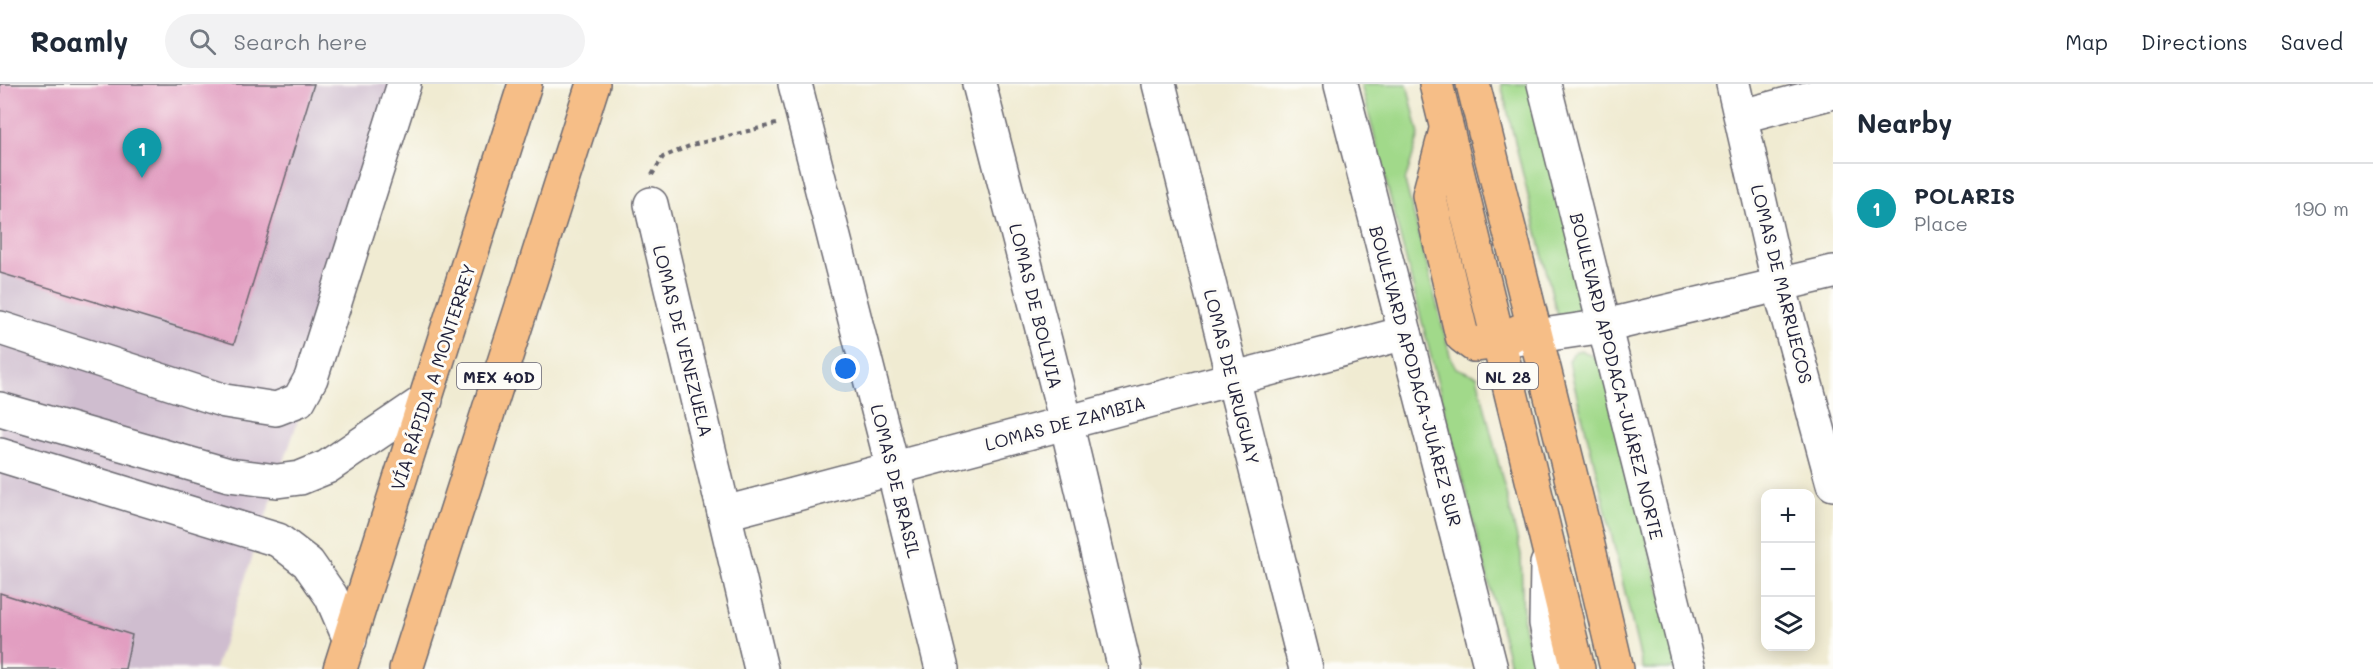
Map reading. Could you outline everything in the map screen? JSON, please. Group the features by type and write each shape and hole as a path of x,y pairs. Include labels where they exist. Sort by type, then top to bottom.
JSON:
{"main road":[{"name":"VÍA RÁPIDA A MONTERREY","path":"345,655 525,84"},
{"name":"MEX 40D","path":"406,669 593,84"},
{"name":"NL 28","path":"1436,84 1578,669"},
{"path":"1473,84 1617,669"},
{"path":"1500,342 1518,332 1524,321 1531,321"}],"street":[{"path":"0,328 225,401 276,409 299,400 311,378 404,84"},
{"name":"LOMAS DE BRASIL","path":"795,84 942,669"},
{"name":"LOMAS DE BOLIVIA","path":"979,84 1066,422 1125,669"},
{"name":"LOMAS DE URUGUAY","path":"1159,84 1306,669"},
{"name":"BOULEVARD APODACA-JUÁREZ SUR","path":"1341,84 1491,669"},
{"name":"BOULEVARD APODACA-JUÁREZ NORTE","path":"1544,84 1690,669"},
{"name":"LOMAS DE MARRUECOS","path":"1733,84 1779,285 1831,468"},
{"path":"1742,116 1833,92"},
{"name":"LOMAS DE VENEZUELA","path":"651,204 761,669"},
{"path":"1531,321 1605,326 1833,272"},
{"name":"LOMAS DE ZAMBIA","path":"725,513 1405,333"},
{"path":"0,410 229,475 278,481 300,478 327,467 426,400"},
{"path":"0,455 278,540 308,563 331,596 345,655"},
{"path":"1547,538 1546,623 1554,669"}],"path":[{"path":"651,204 650,185 653,171 663,157 692,145 803,117"}],"shaded area":[{"path":"0,84 410,84 215,669 0,669"}],"green space":[{"path":"1361,84 1407,84 1419,135 1405,181 1451,359 1456,368 1477,376 1521,554 1523,621 1534,669 1511,669"},
{"path":"1501,84 1533,84 1585,299 1577,311 1571,315 1557,315"},
{"path":"1581,350 1603,362 1679,669 1643,669 1569,361 1574,352"}],"building":[{"path":"0,84 314,84 234,344 0,273"},
{"path":"0,593 132,635 125,669 0,669"}],"place":[{"name":"POLARIS","path":"142,178"}]}
